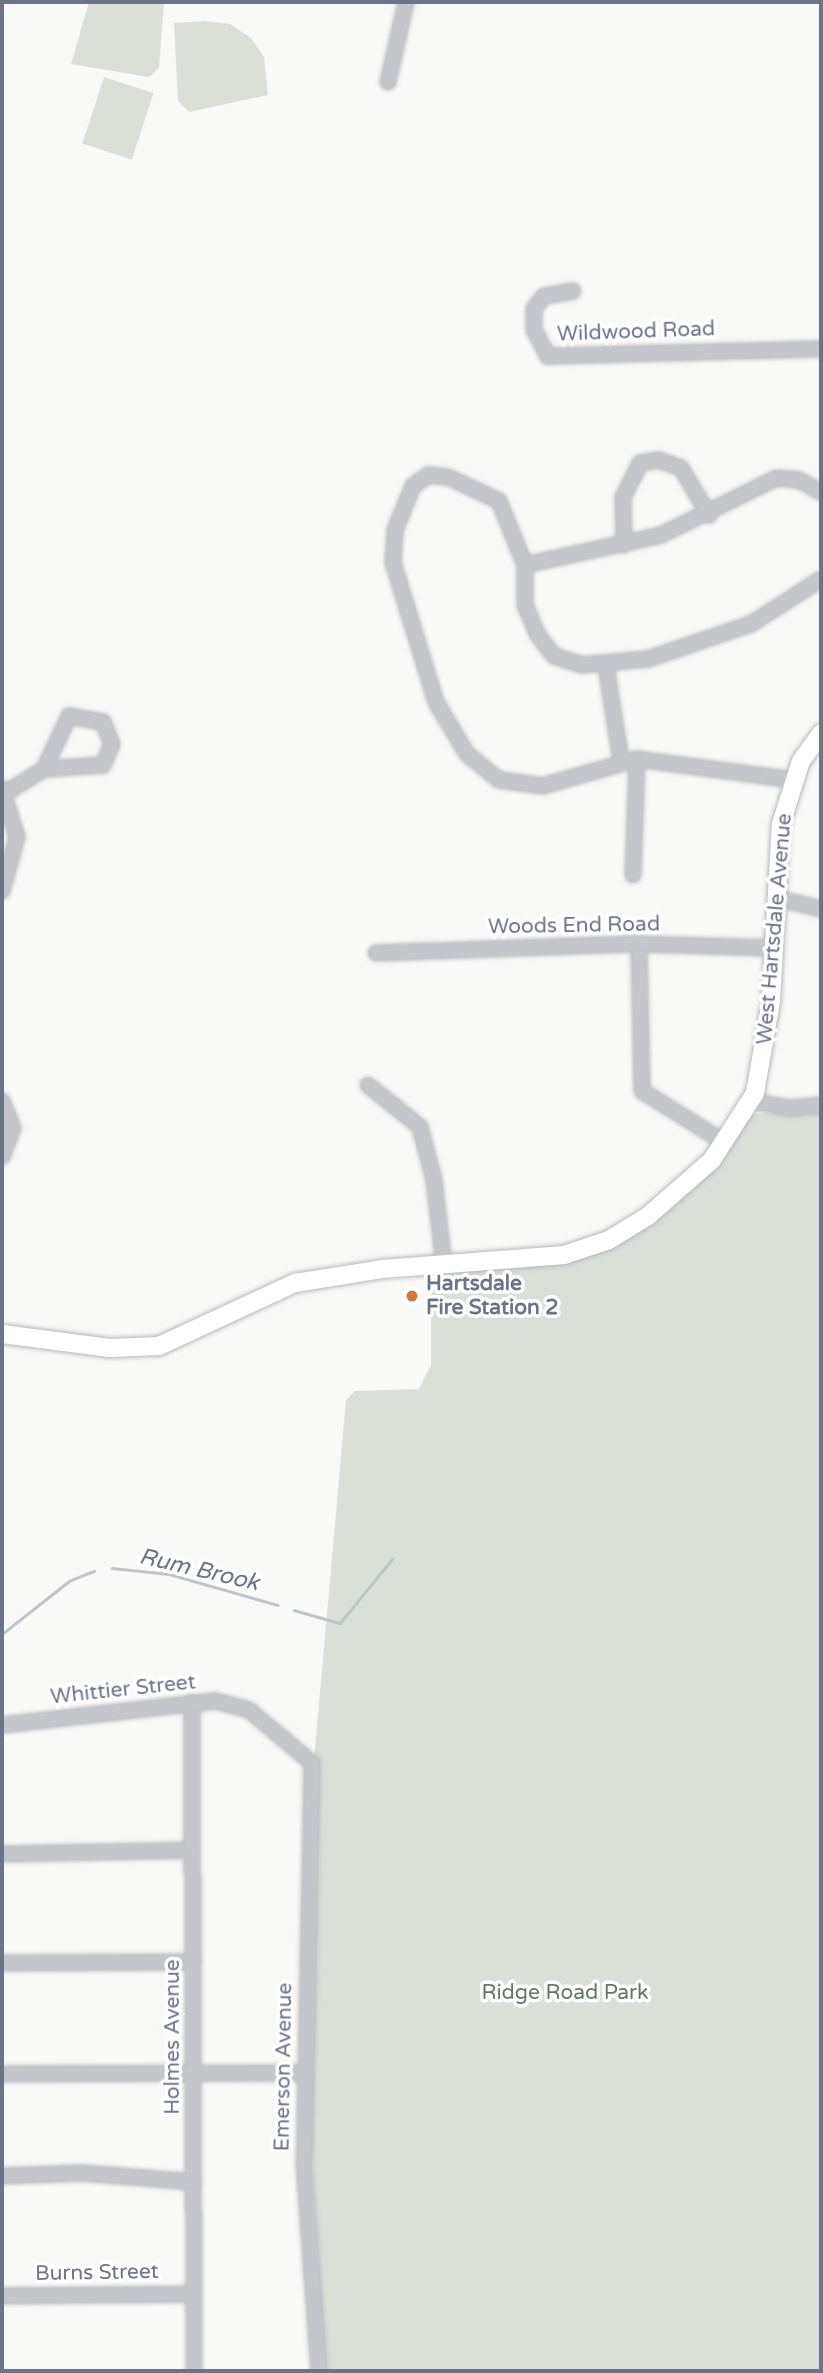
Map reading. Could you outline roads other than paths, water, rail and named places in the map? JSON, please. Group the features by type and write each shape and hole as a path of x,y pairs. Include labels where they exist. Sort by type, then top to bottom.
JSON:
{"main road":[{"name":"West Hartsdale Avenue","path":"2,1334 110,1348 159,1346 295,1283 444,1265 544,1258 609,1240 672,1198 724,1142 750,1101 765,1045 781,824 794,780 821,733"}],"street":[{"path":"388,82 407,2"},
{"name":"Wildwood Road","path":"573,291 544,296 534,309 534,330 548,356 821,349"},
{"path":"624,545 623,498 640,463 659,460 681,468 709,515"},
{"path":"794,780 637,759 621,761 556,784 516,785 486,771 447,725 393,562 395,530 413,486 437,474 499,500 525,565 525,605 548,649 566,662 606,666 648,659 751,624 821,579"},
{"path":"525,565 624,545 709,515 777,478 799,480 821,492"},
{"path":"606,666 621,761"},
{"path":"2,891 18,837 3,792 44,769 103,765 112,744 103,722 69,716 44,769"},
{"path":"633,875 637,759"},
{"path":"776,898 821,909"},
{"path":"639,944 642,1091 724,1142"},
{"name":"Woods End Road","path":"376,953 639,944 774,948"},
{"path":"368,1085 420,1127 434,1180 444,1265"},
{"path":"2,1101 13,1128 2,1157"},
{"path":"750,1101 789,1108 821,1105"},
{"name":"Whittier Street","path":"2,1724 192,1702 249,1710 312,1763"},
{"name":"Holmes Avenue","path":"192,1702 194,2371"},
{"name":"Emerson Avenue","path":"312,1763 303,2073 319,2371"},
{"path":"2,1854 191,1850"},
{"path":"2,1963 194,1962"},
{"path":"2,2074 303,2073"},
{"path":"2,2176 82,2173 194,2182"},
{"name":"Burns Street","path":"2,2296 194,2294"}],"waterway":[{"name":"Rum Brook","path":"294,1610 340,1623 392,1559"},
{"name":"Rum Brook","path":"112,1568 169,1574 278,1605"},
{"name":"Rum Brook","path":"2,1634 69,1581 94,1571"}],"place":[{"name":"Hartsdale Fire Station 2","path":"412,1296"}],"park label":[{"name":"Ridge Road Park","path":"565,1993"}]}
